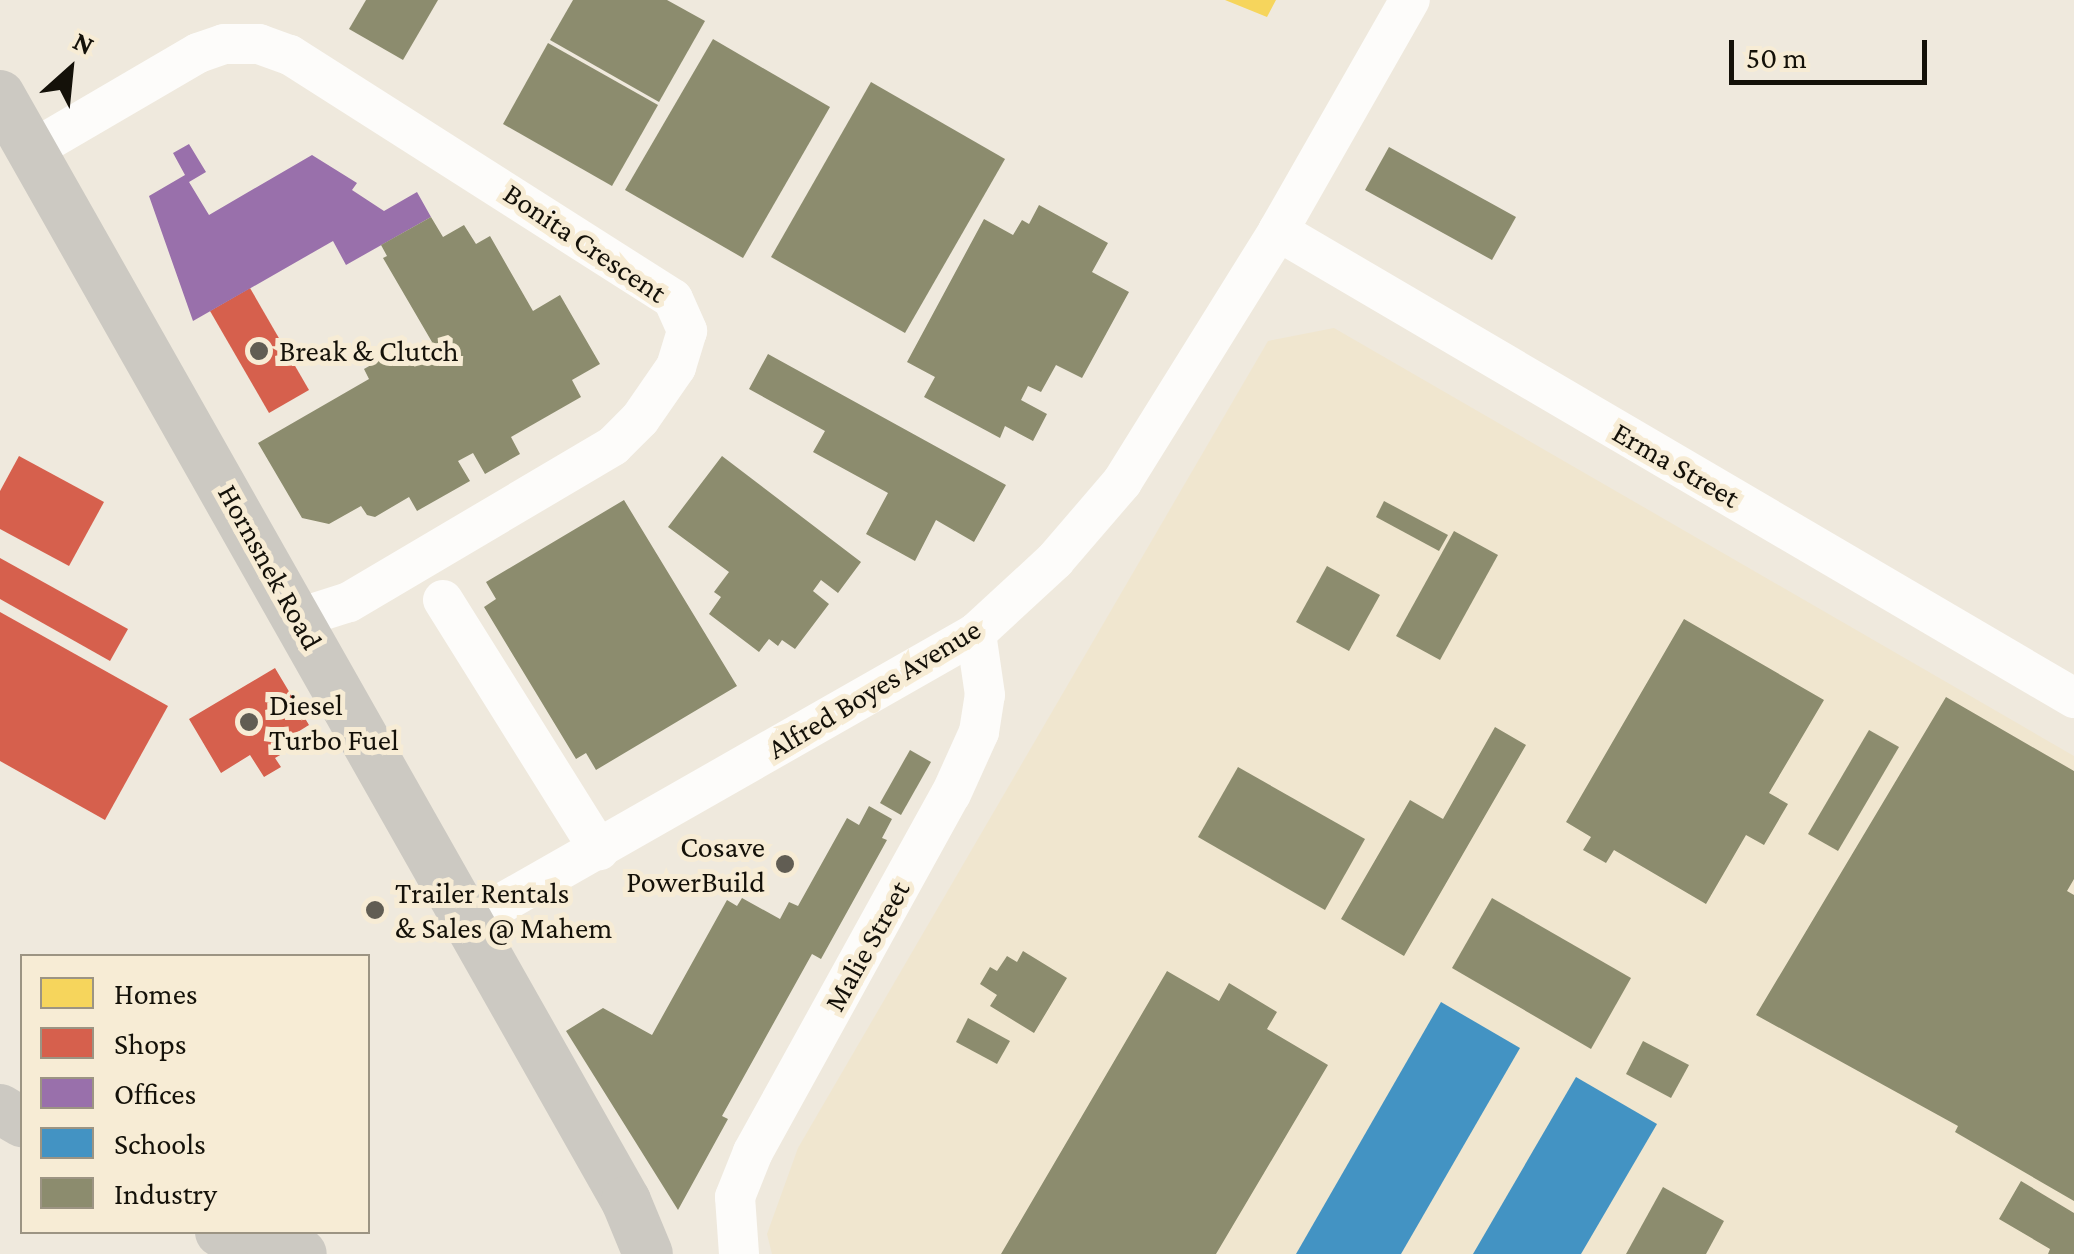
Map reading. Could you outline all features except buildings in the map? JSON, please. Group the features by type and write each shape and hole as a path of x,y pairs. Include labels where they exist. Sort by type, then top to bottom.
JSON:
{"main road":[{"name":"Hornsnek Road","path":"0,95 626,1202 648,1254"},
{"path":"224,1234 259,1254"},
{"path":"264,1234 302,1254"}],"street":[{"name":"Alfred Boyes Avenue","path":"469,922 976,633 1055,560 1122,482 1278,231 1410,0"},
{"name":"Bonita Crescent","path":"32,150 198,53 224,44 260,44 290,55 674,299 687,331 676,367 640,420 613,446 349,602 298,618"},
{"name":"Erma Street","path":"1278,231 2074,698"},
{"path":"443,600 599,850"},
{"name":"Malie Street","path":"738,1254 735,1197 753,1152 951,794 978,732 985,695 976,633"}],"shaded area":[{"path":"1334,328 2074,756 2074,1254 772,1254 767,1234 798,1148 1268,341"}],"place":[{"name":"Break & Clutch","path":"259,351"},
{"name":"Diesel Turbo Fuel","path":"249,722"},
{"name":"Cosave PowerBuild","path":"785,864"},
{"name":"Trailer Rentals & Sales @ Mahem","path":"375,910"}]}
